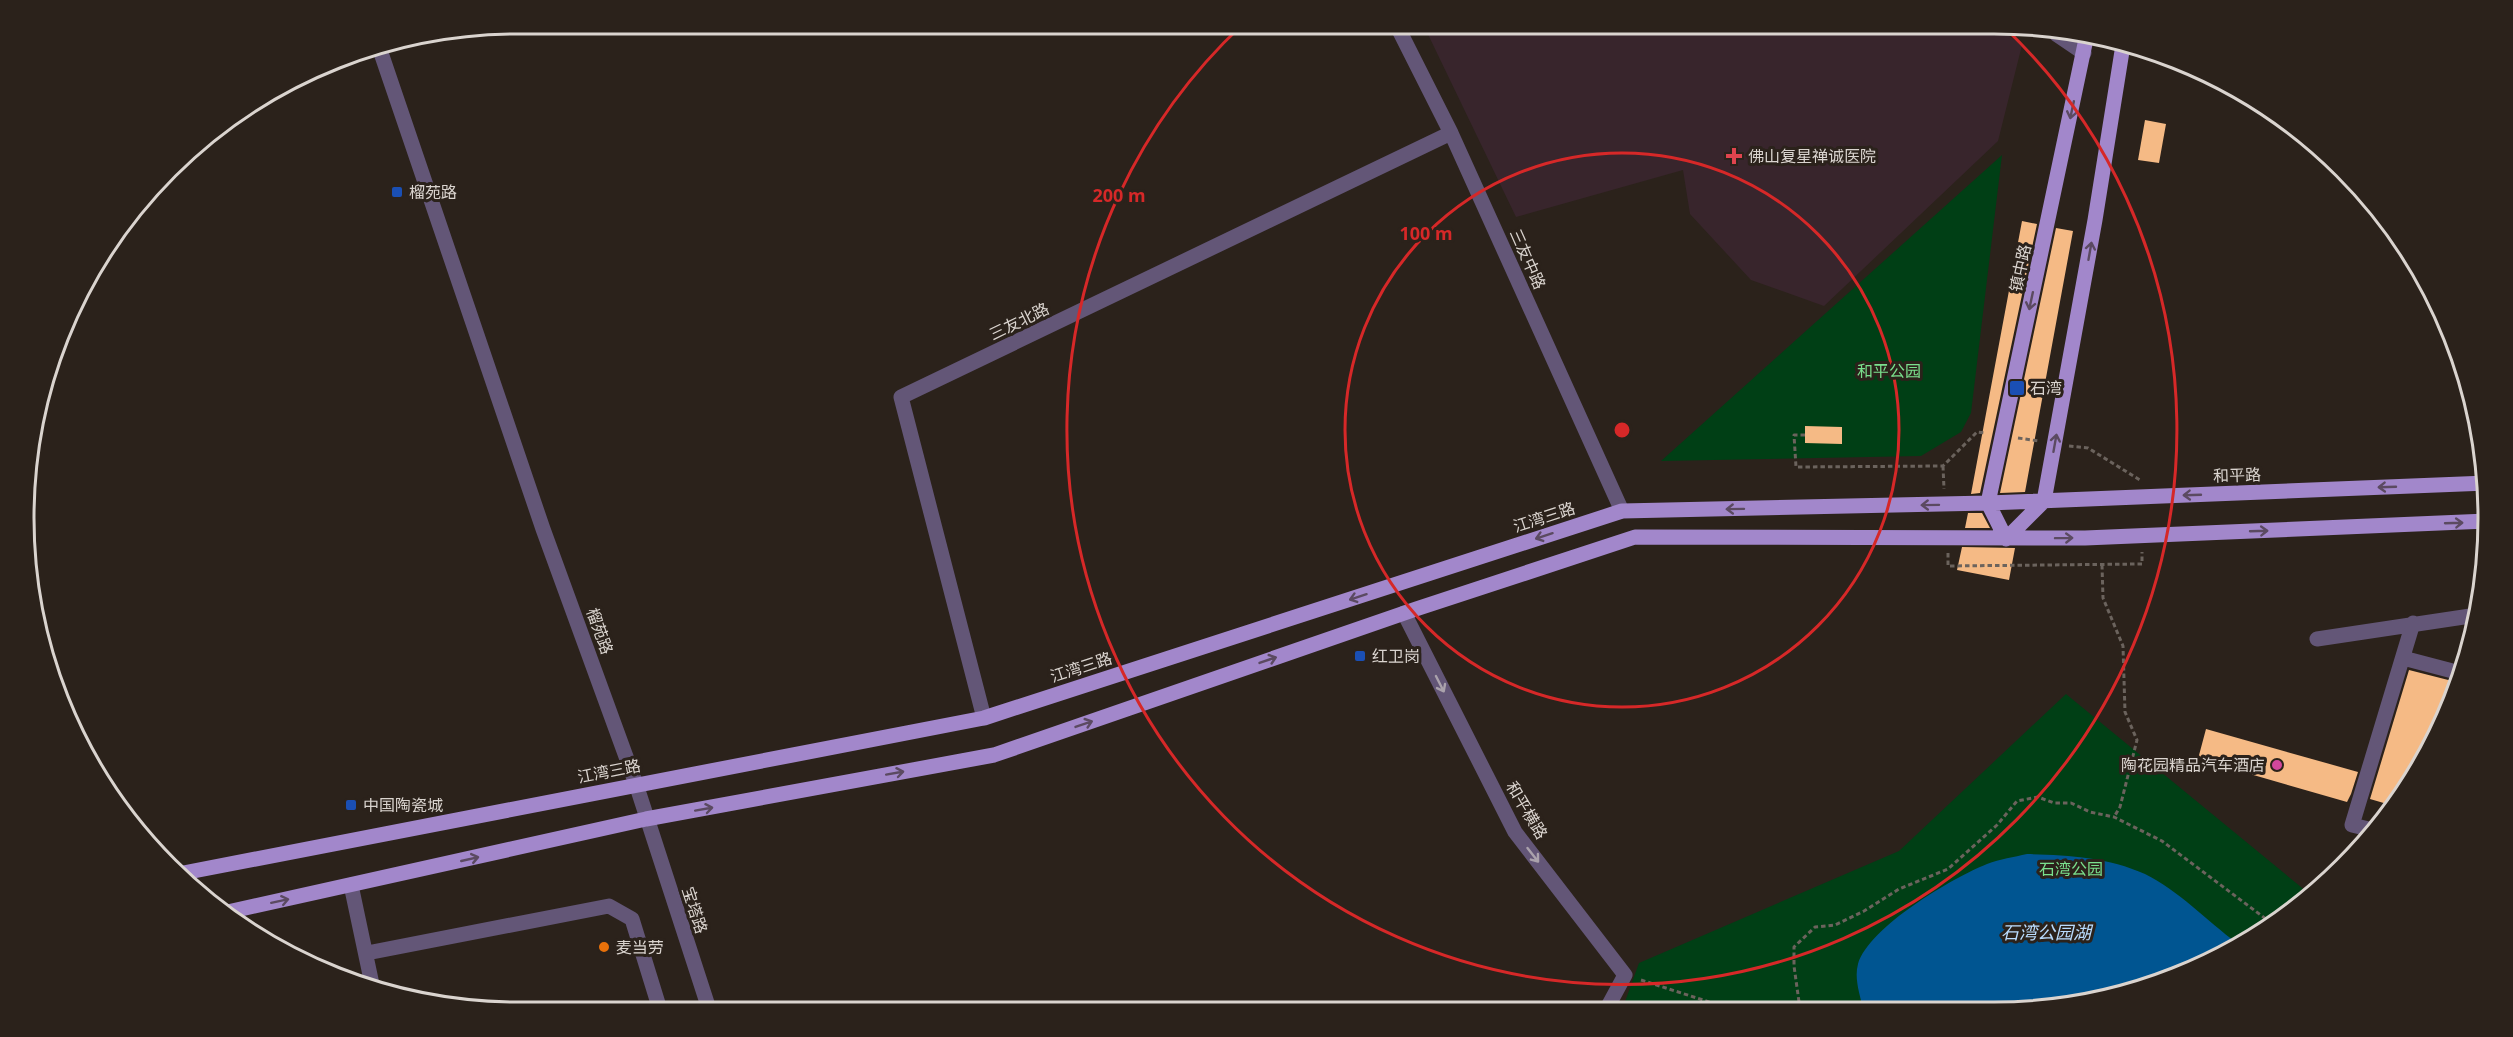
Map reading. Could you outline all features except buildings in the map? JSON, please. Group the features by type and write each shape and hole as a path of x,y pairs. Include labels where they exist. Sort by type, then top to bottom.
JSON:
{"main road":[{"name":"镇中路","path":"1988,503 2085,46"},
{"path":"2006,539 2044,501 2096,220 2122,52"},
{"name":"和平路","path":"1988,503 2477,483"},
{"path":"1988,503 2006,539"},
{"name":"江湾三路","path":"188,872 984,718 1622,511 1988,503"},
{"path":"236,911 646,819 994,755 1404,613 1635,537 2085,538 2478,521"}],"street":[{"name":"三友中路","path":"1401,34 1451,133 1622,511"},
{"name":"榴苑路","path":"382,54 543,529 636,784 646,819"},
{"name":"三友北路","path":"984,718 901,397 1451,133"},
{"name":"和平横路","path":"1404,613 1515,832 1625,975"},
{"path":"2318,639 2468,616"},
{"path":"2366,828 2352,825 2413,623"},
{"path":"2403,658 2454,671"},
{"name":"宝塔路","path":"646,819 707,1002"},
{"path":"351,885 371,980"},
{"path":"367,953 609,906 632,919 658,1002"},
{"path":"1610,1002 1625,975"}],"path":[{"path":"1805,435 1794,435 1796,467 1943,466 1977,432 2088,448 2140,479"},
{"path":"2102,564 2103,598 2123,646 2125,712 2137,740 2120,807 2114,817"},
{"path":"1948,566 2142,564"},
{"path":"1799,1002 1794,946 1803,937 1815,927 1835,925 1899,889 1948,869 1997,825 2017,801 2038,797 2054,803 2071,803 2090,812 2114,817 2162,841 2266,919"},
{"path":"1625,975 1709,1002"}],"shaded area":[{"name":"佛山复星禅诚医院","path":"1428,34 1994,34 2007,35 2022,45 1998,141 1824,306 1751,280 1690,214 1683,170 1516,217"}],"green space":[{"name":"和平公园","path":"2002,155 1971,413 1961,432 1921,456 1661,461"},
{"name":"石湾公园","path":"2066,694 2304,890 2263,921 2209,953 2150,977 2089,993 2058,998 1994,1002 1625,1002 1639,963 1899,851"}],"water":[{"name":"石湾公园湖","path":"2027,854 2072,856 2102,860 2131,868 2145,874 2181,897 2233,940 2180,966 2120,986 2089,993 2026,1001 1862,1002 1857,981 1858,964 1865,950 1878,935 1894,920 1934,892 1972,871 2002,859"}],"place":[{"name":"佛山复星禅诚医院","path":"1734,156"},
{"name":"榴苑路","path":"397,192"},
{"name":"石湾","path":"2017,388"},
{"name":"红卫岗","path":"1360,656"},
{"name":"陶花园精品汽车酒店","path":"2277,765"},
{"name":"中国陶瓷城","path":"351,805"},
{"name":"麦当劳","path":"604,947"}]}
